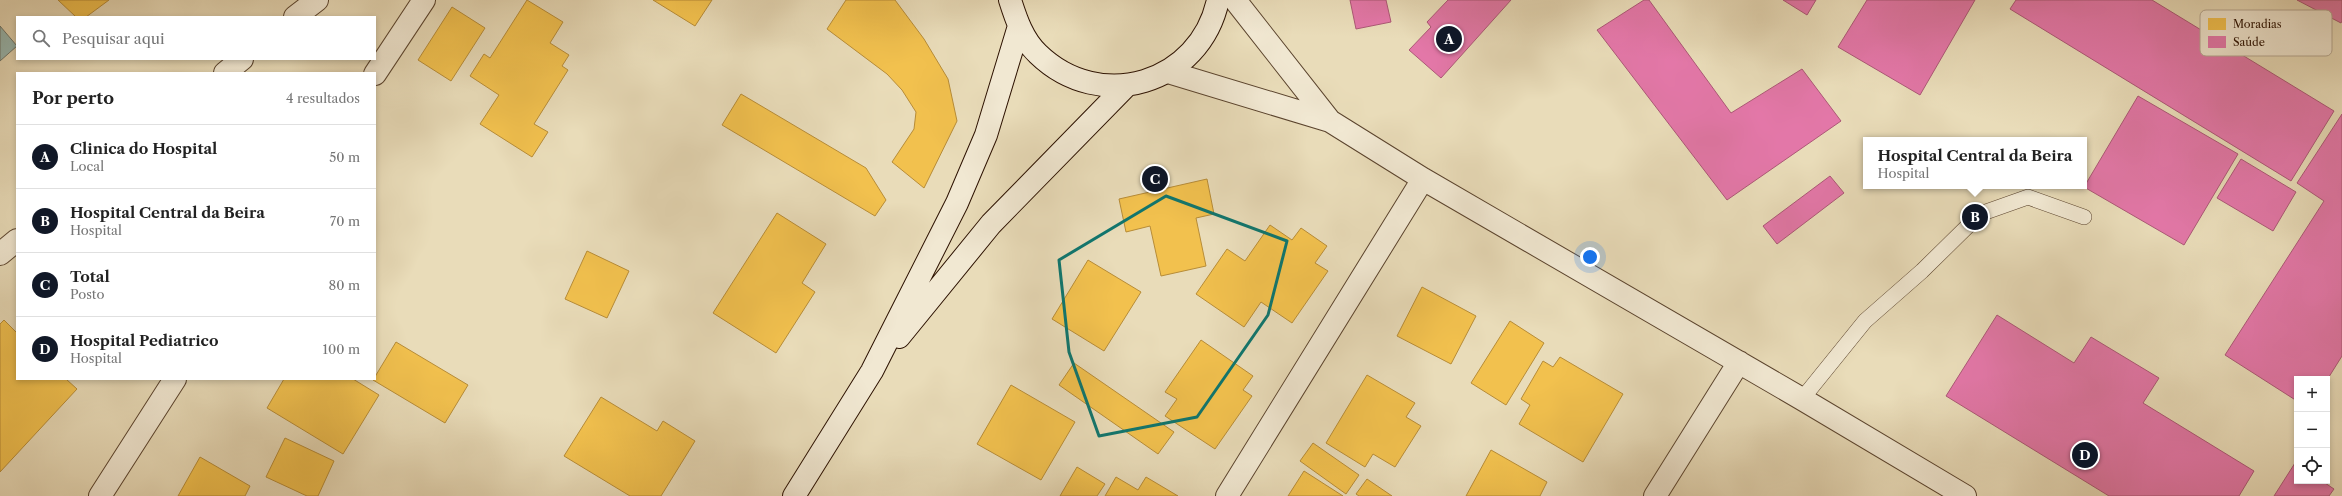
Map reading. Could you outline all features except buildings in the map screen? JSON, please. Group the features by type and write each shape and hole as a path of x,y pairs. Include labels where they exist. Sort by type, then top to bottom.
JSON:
{"street":[{"path":"296,16 316,0"},
{"path":"376,72 424,0"},
{"path":"1010,0 1019,26 1037,53 1062,73 1093,84 1126,86 1147,81 1168,72 1195,49 1214,19 1218,0"},
{"path":"1235,0 1330,121"},
{"path":"794,496 872,370 966,183 986,134 1019,26"},
{"path":"226,72 241,60"},
{"path":"1168,72 1330,121 1423,179 1739,362 1964,496"},
{"path":"872,370 991,224 1126,86"},
{"path":"1227,496 1423,179"},
{"path":"0,254 16,241"},
{"path":"1655,496 1739,362"},
{"path":"100,496 174,380"}],"lane":[{"path":"1802,399 1865,321 1922,271 1980,214 2028,197 2084,217"}],"highlighted area":[{"path":"1166,196 1287,241 1268,315 1197,417 1099,436 1069,352 1059,260"}],"water":[{"path":"0,26 16,45 16,47 0,61"}],"place":[{"name":"Clinica do Hospital","path":"1449,39"},
{"name":"Total","path":"1155,179"},
{"name":"Hospital Central da Beira","path":"1975,217"},
{"name":"Hospital Pediatrico","path":"2085,455"}]}
